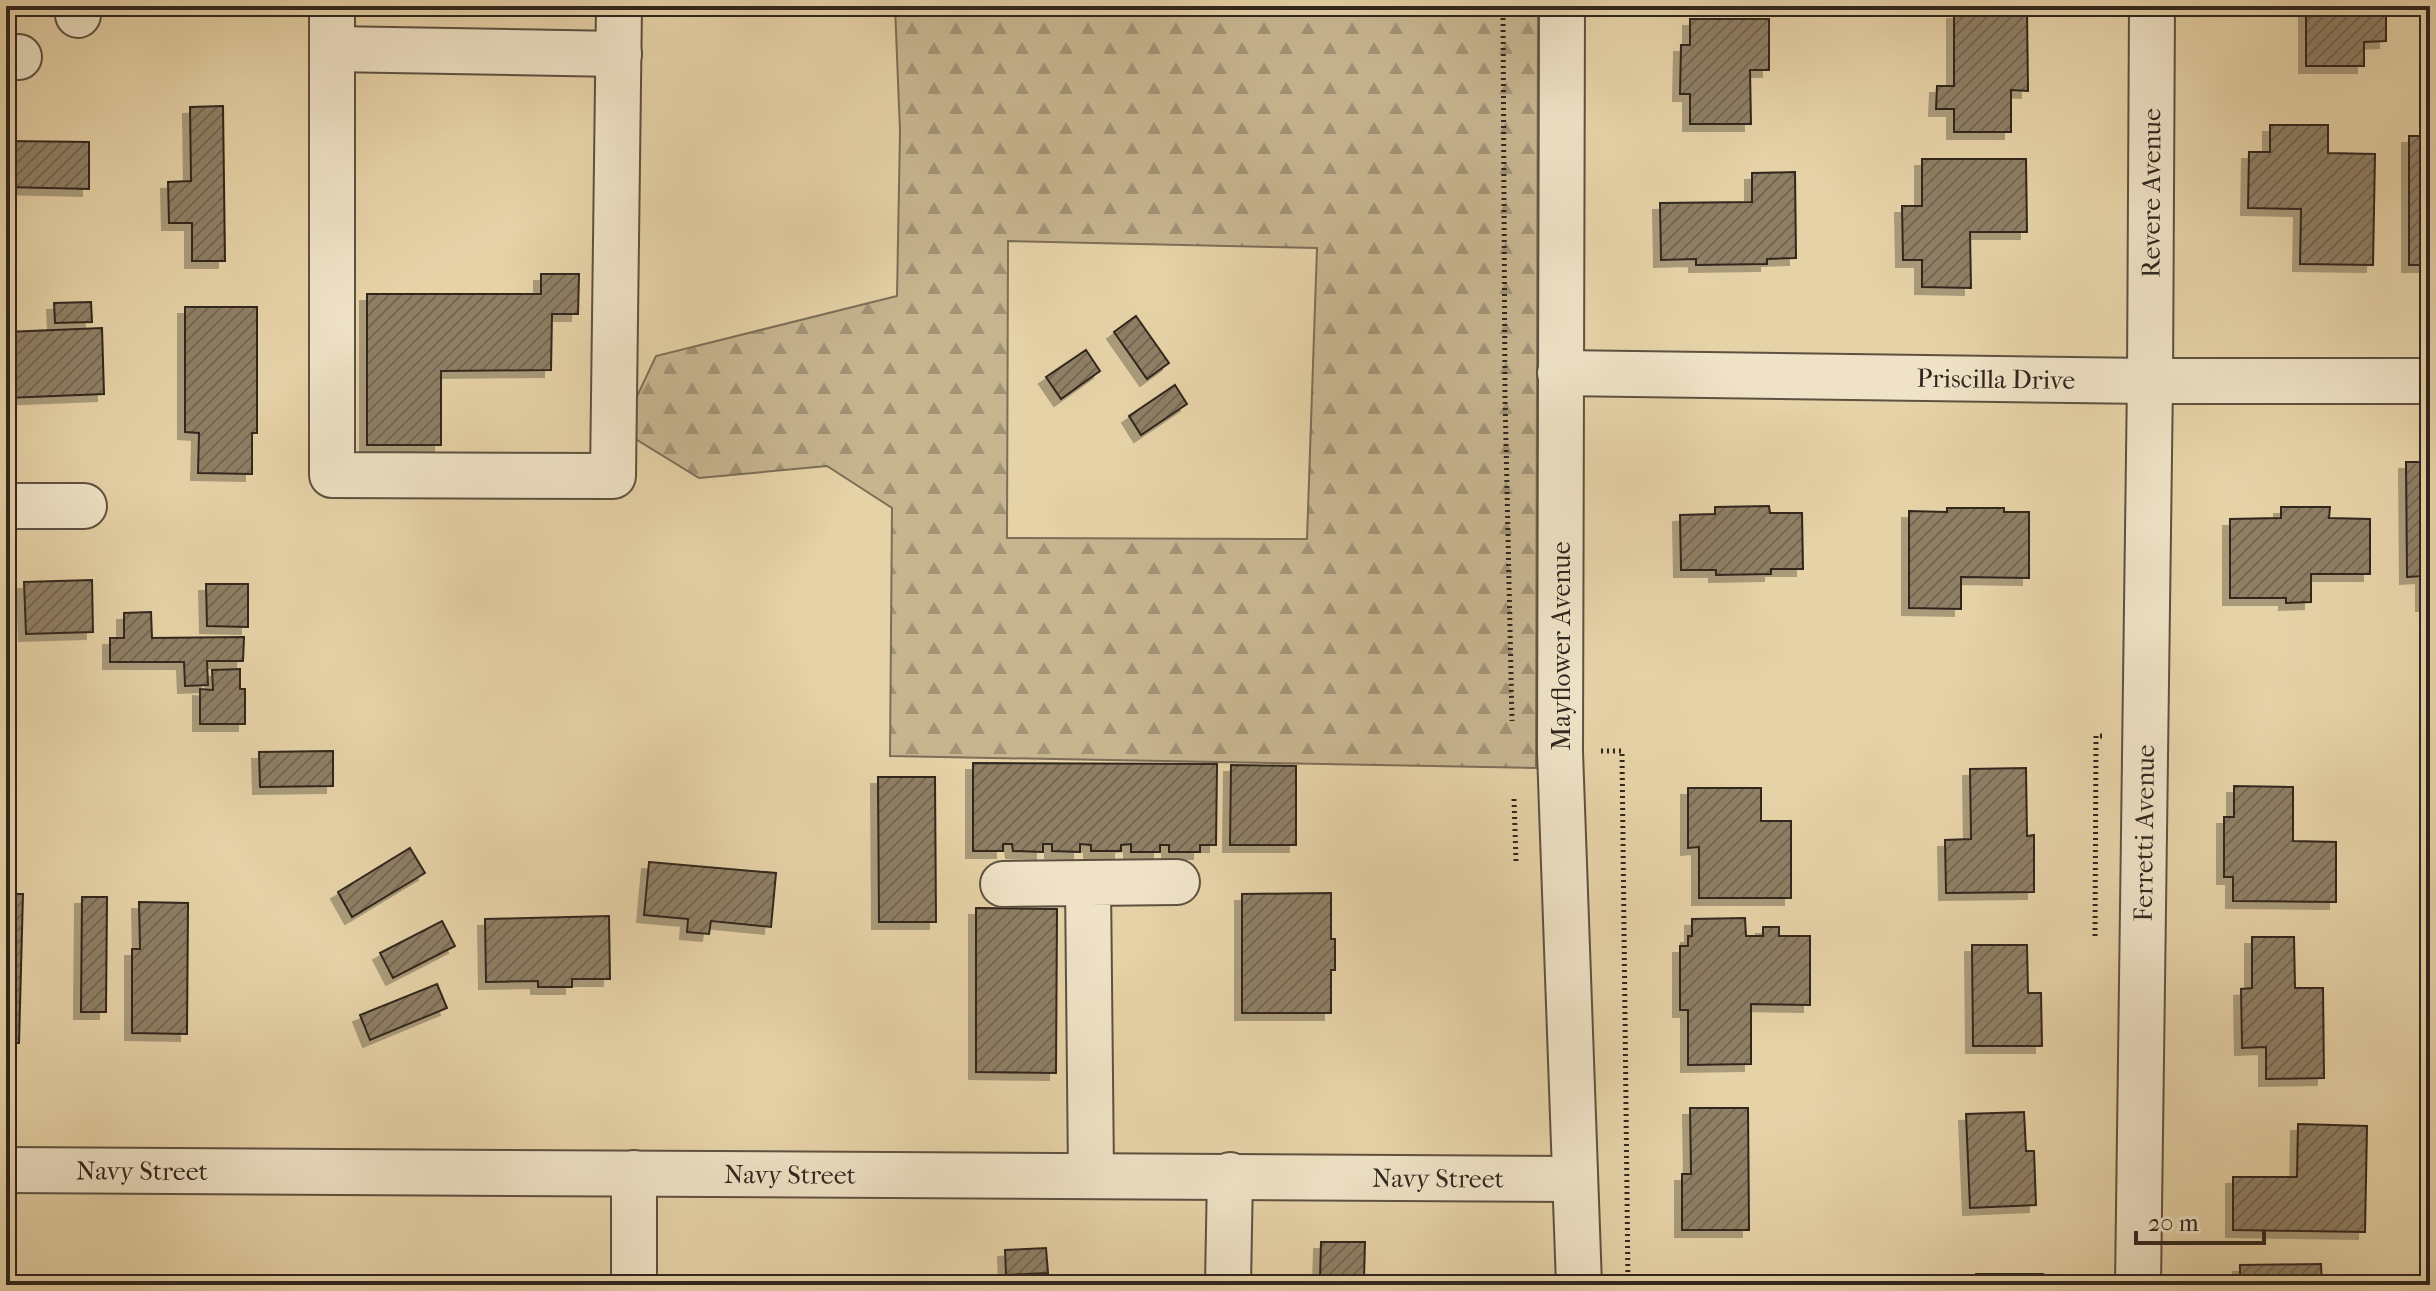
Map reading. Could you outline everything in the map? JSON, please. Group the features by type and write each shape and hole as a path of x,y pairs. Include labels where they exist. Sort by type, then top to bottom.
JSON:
{"street":[{"path":"332,6 332,475 613,476 619,6"},
{"name":"Mayflower Avenue","path":"1562,6 1560,752 1579,1285"},
{"name":"Revere Avenue","path":"2150,381 2152,6"},
{"path":"332,49 619,54"},
{"name":"Priscilla Drive","path":"1560,373 2150,381 2430,381"},
{"name":"Ferretti Avenue","path":"2138,1285 2150,381"},
{"path":"6,506 84,506"},
{"path":"1003,884 1177,882"},
{"path":"1088,883 1091,1174"},
{"name":"Navy Street","path":"6,1170 1574,1179"},
{"path":"634,1173 634,1285"},
{"path":"1228,1285 1230,1175"}],"path":[{"path":"1560,752 1622,751 1628,1285"}],"green space":[{"path":"895,6 1538,6 1536,768 890,756 892,508 827,466 699,478 621,430 656,356 897,296 900,131","holes":["1008,241 1317,248 1307,539 1007,538"]}],"building":[{"path":"2306,6 2386,6 2386,41 2364,42 2364,66 2306,66"},
{"path":"1954,12 2027,12 2028,91 2011,90 2011,132 1954,132 1954,109 1936,109 1937,86 1954,86"},
{"path":"1690,19 1769,19 1769,70 1750,70 1751,124 1690,124 1690,94 1680,94 1681,45 1690,45"},
{"path":"223,106 225,261 192,261 192,223 169,223 168,182 191,181 190,107"},
{"path":"2270,125 2328,125 2328,153 2375,154 2373,265 2300,264 2301,209 2248,208 2249,152 2270,152"},
{"path":"2409,136 2430,136 2430,265 2409,265"},
{"path":"7,141 89,142 89,189 6,187"},
{"path":"1922,159 2026,159 2027,232 1970,232 1971,288 1922,287 1922,260 1903,260 1902,206 1922,206"},
{"path":"1795,172 1796,258 1767,259 1767,264 1696,265 1696,259 1661,260 1660,203 1752,202 1752,173"},
{"path":"541,274 579,274 578,314 552,314 551,370 441,371 441,445 367,445 367,294 541,294"},
{"path":"91,302 92,322 55,323 54,303"},
{"path":"185,307 257,307 257,433 252,433 252,474 198,473 199,433 185,432"},
{"path":"1136,316 1169,363 1147,379 1114,332"},
{"path":"102,328 104,394 6,398 6,332"},
{"path":"1086,350 1100,371 1061,399 1046,377"},
{"path":"1175,385 1187,404 1141,435 1129,416"},
{"path":"2406,462 2430,462 2430,604 2423,604 2423,576 2407,577"},
{"path":"1769,506 1770,513 1802,513 1803,569 1771,569 1771,574 1716,575 1716,570 1681,570 1680,515 1715,514 1715,507"},
{"path":"2281,507 2330,507 2329,518 2370,519 2370,574 2311,574 2311,602 2286,603 2286,598 2230,598 2230,519 2281,518"},
{"path":"1947,508 2004,508 2004,512 2029,512 2029,578 1961,577 1961,609 1909,608 1909,511 1947,512"},
{"path":"92,580 93,632 26,634 24,582"},
{"path":"206,584 248,584 248,627 207,626"},
{"path":"151,612 152,638 244,637 243,661 207,661 208,685 185,686 184,662 110,662 110,638 124,638 124,613"},
{"path":"240,669 240,689 245,689 245,724 200,724 200,689 213,690 212,670"},
{"path":"333,751 333,786 260,787 259,752"},
{"path":"973,763 1217,764 1216,845 1200,845 1200,852 1169,852 1169,845 1160,845 1160,852 1131,852 1131,844 1121,845 1121,851 1091,851 1091,845 1080,844 1080,852 1052,851 1052,844 1043,844 1043,852 1013,851 1012,844 1003,844 1003,851 973,851"},
{"path":"1231,765 1296,766 1296,845 1230,845"},
{"path":"2026,768 2027,836 2034,835 2034,892 1946,893 1945,840 1971,839 1970,769"},
{"path":"878,777 935,777 936,922 879,922"},
{"path":"2234,786 2293,787 2293,841 2336,842 2336,902 2233,901 2233,877 2224,877 2224,817 2234,817"},
{"path":"1688,788 1761,788 1761,821 1791,821 1791,898 1699,898 1699,847 1688,848"},
{"path":"410,848 425,873 352,917 338,892"},
{"path":"649,862 776,873 771,927 711,921 709,934 687,932 688,919 644,915"},
{"path":"1331,893 1335,970 1331,970 1331,1013 1242,1013 1242,894"},
{"path":"6,894 23,894 19,1043 6,1043"},
{"path":"82,897 107,897 106,1012 81,1012"},
{"path":"139,902 188,903 187,1034 132,1033 132,949 140,949"},
{"path":"976,908 1057,909 1056,1073 976,1072"},
{"path":"609,916 610,979 572,979 572,987 538,987 538,981 486,982 485,919"},
{"path":"1745,918 1746,936 1763,936 1763,927 1779,927 1779,936 1810,936 1810,1005 1751,1004 1751,1064 1688,1065 1688,1010 1680,1010 1680,946 1688,946 1688,936 1692,936 1692,919"},
{"path":"442,921 455,946 393,978 380,953"},
{"path":"2252,937 2294,937 2295,988 2323,988 2324,1078 2266,1079 2266,1047 2242,1048 2241,989 2252,988"},
{"path":"1972,945 2027,945 2028,993 2041,993 2042,1046 1973,1046"},
{"path":"437,984 447,1008 370,1040 360,1015"},
{"path":"1690,1108 1748,1108 1749,1230 1682,1230 1682,1174 1691,1174"},
{"path":"2024,1112 2026,1151 2034,1151 2036,1205 1970,1208 1966,1114"},
{"path":"2298,1124 2367,1126 2365,1232 2233,1230 2233,1177 2297,1177"},
{"path":"1321,1242 1365,1242 1364,1278 1382,1279 1382,1285 1314,1285 1314,1278 1320,1278"},
{"path":"1046,1248 1048,1273 1006,1275 1005,1250"},
{"path":"2321,1264 2322,1285 2240,1285 2240,1265"},
{"path":"1976,1274 2043,1274 2043,1285 1976,1285"},
{"path":"523,1280 523,1285 378,1285 378,1281"},
{"path":"1034,1281 1117,1281 1117,1285 1034,1285"},
{"path":"764,1283 891,1283 891,1285"}]}
